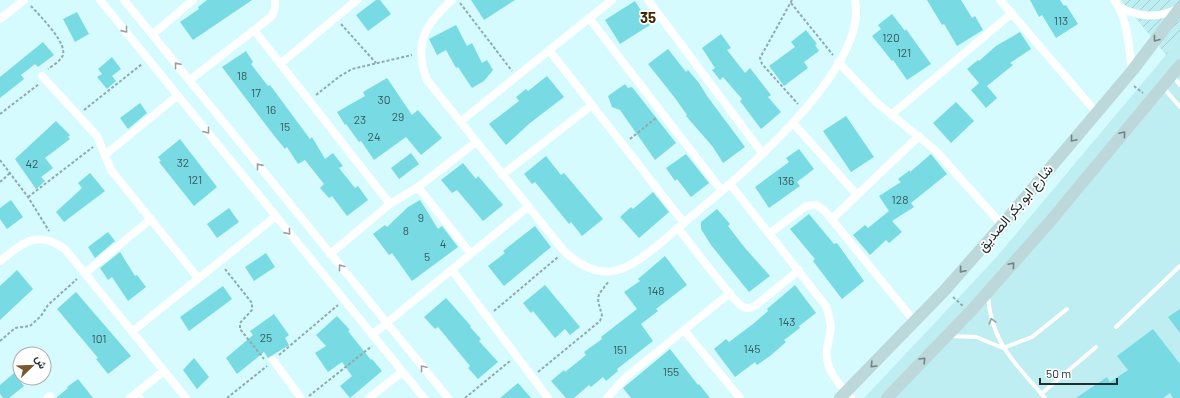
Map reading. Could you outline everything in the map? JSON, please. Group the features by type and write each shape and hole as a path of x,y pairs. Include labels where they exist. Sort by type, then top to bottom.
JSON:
{"main road":[{"name":"شارع ابو بكر الصديق","path":"846,396 945,290 1002,225 1128,75 1180,8"},
{"path":"886,398 970,312 1180,65"}],"street":[{"path":"0,19 25,0"},
{"path":"100,0 275,217 424,398"},
{"path":"124,0 386,324 448,398"},
{"path":"152,35 193,0"},
{"path":"190,80 272,16 276,7 276,0"},
{"path":"280,64 357,0"},
{"path":"452,0 427,27 422,40 422,67 428,80 564,252 576,263 592,270 606,272 618,270 628,266 681,226 763,154 804,111 820,91 838,62 853,29 856,16 855,0"},
{"path":"460,122 612,0"},
{"path":"659,0 650,3 763,154"},
{"path":"1000,0 1096,112"},
{"path":"1116,3 1130,13 1143,16 1156,16 1169,13 1180,8"},
{"path":"1116,3 1127,38 1128,75"},
{"path":"891,115 1012,13"},
{"path":"589,18 722,191"},
{"path":"254,30 390,204"},
{"path":"550,50 622,144 740,306 749,309 755,306 799,270"},
{"path":"838,62 891,115 919,136 948,164 1002,225"},
{"path":"42,76 93,130 112,170 198,278"},
{"path":"105,155 177,96"},
{"path":"502,174 592,105"},
{"path":"793,123 857,195"},
{"path":"832,219 919,136"},
{"path":"330,254 390,204 418,186 476,142"},
{"path":"730,184 826,306 831,320 831,336 827,350 829,366 846,396"},
{"path":"418,186 471,254"},
{"path":"770,233 806,206 816,205 820,207 832,219 915,322"},
{"path":"375,338 386,324 528,207"},
{"path":"133,331 275,217"},
{"path":"85,273 151,219"},
{"path":"0,261 25,242 35,239 46,239 56,242 65,249 186,398"},
{"path":"452,270 548,398"},
{"path":"609,397 626,377 730,293"},
{"path":"684,330 740,398"},
{"path":"273,360 301,398"},
{"path":"130,398 140,395 164,371"},
{"path":"369,398 402,372"}],"lane":[{"path":"1172,76 1180,85"},
{"path":"1163,86 1180,107"},
{"path":"1116,327 1180,266"},
{"path":"988,291 989,311 994,331 1003,348 1045,398"},
{"path":"947,336 976,337 1003,348 1032,337 1068,309"},
{"path":"1041,394 1096,347"}],"path":[{"path":"0,114 41,83 42,76 62,57 64,49 61,41 25,0"},
{"path":"458,0 516,76"},
{"path":"792,0 760,58 762,64 804,111"},
{"path":"790,3 838,62"},
{"path":"336,18 376,63"},
{"path":"309,100 340,76 352,70 421,52"},
{"path":"78,114 148,59"},
{"path":"1128,75 1151,100"},
{"path":"622,144 662,113"},
{"path":"28,197 100,142"},
{"path":"0,160 28,197 56,242"},
{"path":"0,182 10,174"},
{"path":"487,317 564,252"},
{"path":"219,262 252,303 252,310 240,323 240,329 268,364 227,398"},
{"path":"533,377 600,321 602,315 597,301 598,296 618,270"},
{"path":"0,341 18,327 30,326 42,316 48,305 85,273"},
{"path":"945,290 970,312"},
{"path":"273,360 344,301"},
{"path":"307,398 375,338"},
{"path":"465,398 517,356"}],"shaded area":[{"path":"1121,0 1180,0 1180,34 1166,55"},
{"path":"1180,34 1180,398 864,398 994,260 1166,55"}],"building":[{"path":"207,0 252,0 193,40 180,22 199,9 198,7"},
{"path":"376,0 380,0 391,14 368,31 356,15"},
{"path":"471,0 515,0 484,20"},
{"path":"927,0 961,0 972,18 975,16 983,30 957,46"},
{"path":"1030,0 1060,0 1064,6 1066,5 1078,24 1056,38 1042,15 1039,17"},
{"path":"635,1 650,25 620,44 605,20"},
{"path":"77,12 89,34 75,42 63,19"},
{"path":"892,14 905,31 906,29 931,64 907,80 893,60 892,61 872,36 881,29 878,25"},
{"path":"456,25 467,46 472,43 482,63 487,60 493,70 484,81 472,88 458,67 456,68 446,50 437,55 429,39"},
{"path":"806,30 817,44 815,45 819,51 804,62 808,68 784,86 769,66 795,47 791,42"},
{"path":"1020,32 1031,49 1010,63 1013,65 987,86 997,98 986,108 971,90 979,83 967,69 996,46"},
{"path":"721,34 731,48 727,50 745,73 750,68 771,95 768,97 781,112 761,129 740,101 742,99 723,77 720,80 712,70 715,68 702,48"},
{"path":"43,42 54,55 38,67 35,64 21,75 24,79 0,98 0,77"},
{"path":"668,49 686,72 688,70 699,83 745,147 723,163 713,147 686,116 687,115 675,98 648,64"},
{"path":"246,51 253,62 251,64 268,86 270,85 310,139 312,137 325,159 333,153 343,166 339,168 355,188 358,186 368,200 347,216 332,196 329,198 320,188 324,184 305,160 298,164 287,147 285,149 222,67"},
{"path":"112,57 121,69 112,76 116,81 107,89 97,77 102,74 98,69"},
{"path":"547,76 564,97 530,123 506,145 489,124 519,101 516,97 526,89 528,91"},
{"path":"387,78 412,115 418,110 442,138 421,155 406,137 374,160 361,141 359,142 346,124 345,125 337,112 365,96 363,92"},
{"path":"625,84 628,88 632,87 676,143 655,160 620,110 612,107 608,96"},
{"path":"956,102 974,121 951,143 933,123"},
{"path":"140,103 147,113 128,129 120,118"},
{"path":"846,116 874,157 851,172 823,131"},
{"path":"56,121 70,135 68,137 70,139 45,158 53,168 41,177 45,181 36,189 15,159"},
{"path":"180,139 217,187 194,206 159,162 161,161 158,157"},
{"path":"799,149 814,169 797,182 800,186 769,208 755,187 789,162 786,158"},
{"path":"411,153 419,164 399,179 391,168"},
{"path":"686,154 709,183 691,197 677,179 675,181 666,168"},
{"path":"931,154 947,174 911,203 914,207 892,221 902,232 889,243 886,240 870,255 853,235 865,225 868,228 889,211 879,196 901,182 898,179 910,170 910,172"},
{"path":"546,156 561,175 564,173 603,219 582,236 571,222 569,224 535,182 532,184 524,174"},
{"path":"463,163 476,179 478,176 503,205 483,221 457,190 452,193 441,180"},
{"path":"90,173 105,191 64,222 56,212 82,188 78,183"},
{"path":"653,192 669,212 639,238 620,217 631,207 633,209"},
{"path":"11,200 23,217 7,229 0,219 0,208"},
{"path":"420,200 438,229 442,226 458,247 412,281 392,253 389,255 373,234 385,225 387,227 408,207"},
{"path":"229,208 239,222 217,238 207,224"},
{"path":"717,209 730,224 728,226 745,248 770,276 749,292 711,245 701,229 701,222"},
{"path":"809,214 834,244 837,243 864,281 842,299 813,261 815,259 790,229"},
{"path":"535,226 551,247 504,286 488,266 505,253 503,251"},
{"path":"108,232 115,241 95,258 88,247"},
{"path":"120,252 135,276 137,275 146,287 128,301 112,277 108,280 100,268"},
{"path":"266,253 275,267 254,281 245,267"},
{"path":"665,256 687,285 656,309 658,311 641,324 653,341 617,369 618,371 606,381 603,377 591,387 589,385 574,398 566,398 551,381 586,355 584,352 602,339 601,337 637,309 624,292 640,281 638,279"},
{"path":"17,270 33,289 0,320 0,286"},
{"path":"545,285 580,327 570,335 565,329 555,338 533,311 531,313 523,303"},
{"path":"795,285 816,313 784,340 786,342 770,356 757,365 755,362 735,377 714,349 726,339 729,342 753,324 768,311 767,309"},
{"path":"223,286 232,299 189,331 180,317"},
{"path":"76,292 131,356 108,374 96,359 98,358 57,309"},
{"path":"446,298 471,326 470,327 481,339 479,341 498,362 478,379 468,368 470,366 438,327 435,329 424,317"},
{"path":"1180,309 1180,333 1168,317"},
{"path":"274,314 289,335 285,338 289,345 268,358 264,352 237,374 226,358 253,335 250,331"},
{"path":"337,316 350,330 348,331 371,360 372,359 382,371 350,398 340,386 352,376 342,362 328,372 315,353 326,346 316,335"},
{"path":"1153,329 1180,364 1180,398 1173,398 1170,393 1163,398 1076,398 1107,377 1110,382 1128,370 1117,356"},
{"path":"670,349 710,398 631,398 623,388"},
{"path":"194,358 209,377 197,389 183,370"},
{"path":"12,375 12,386 24,386 9,398 3,398 0,394 0,385"},
{"path":"78,379 93,398 56,398 68,388 67,387"},
{"path":"518,383 531,398 500,398"}],"district":[{"name":"35","path":"648,18"}]}
